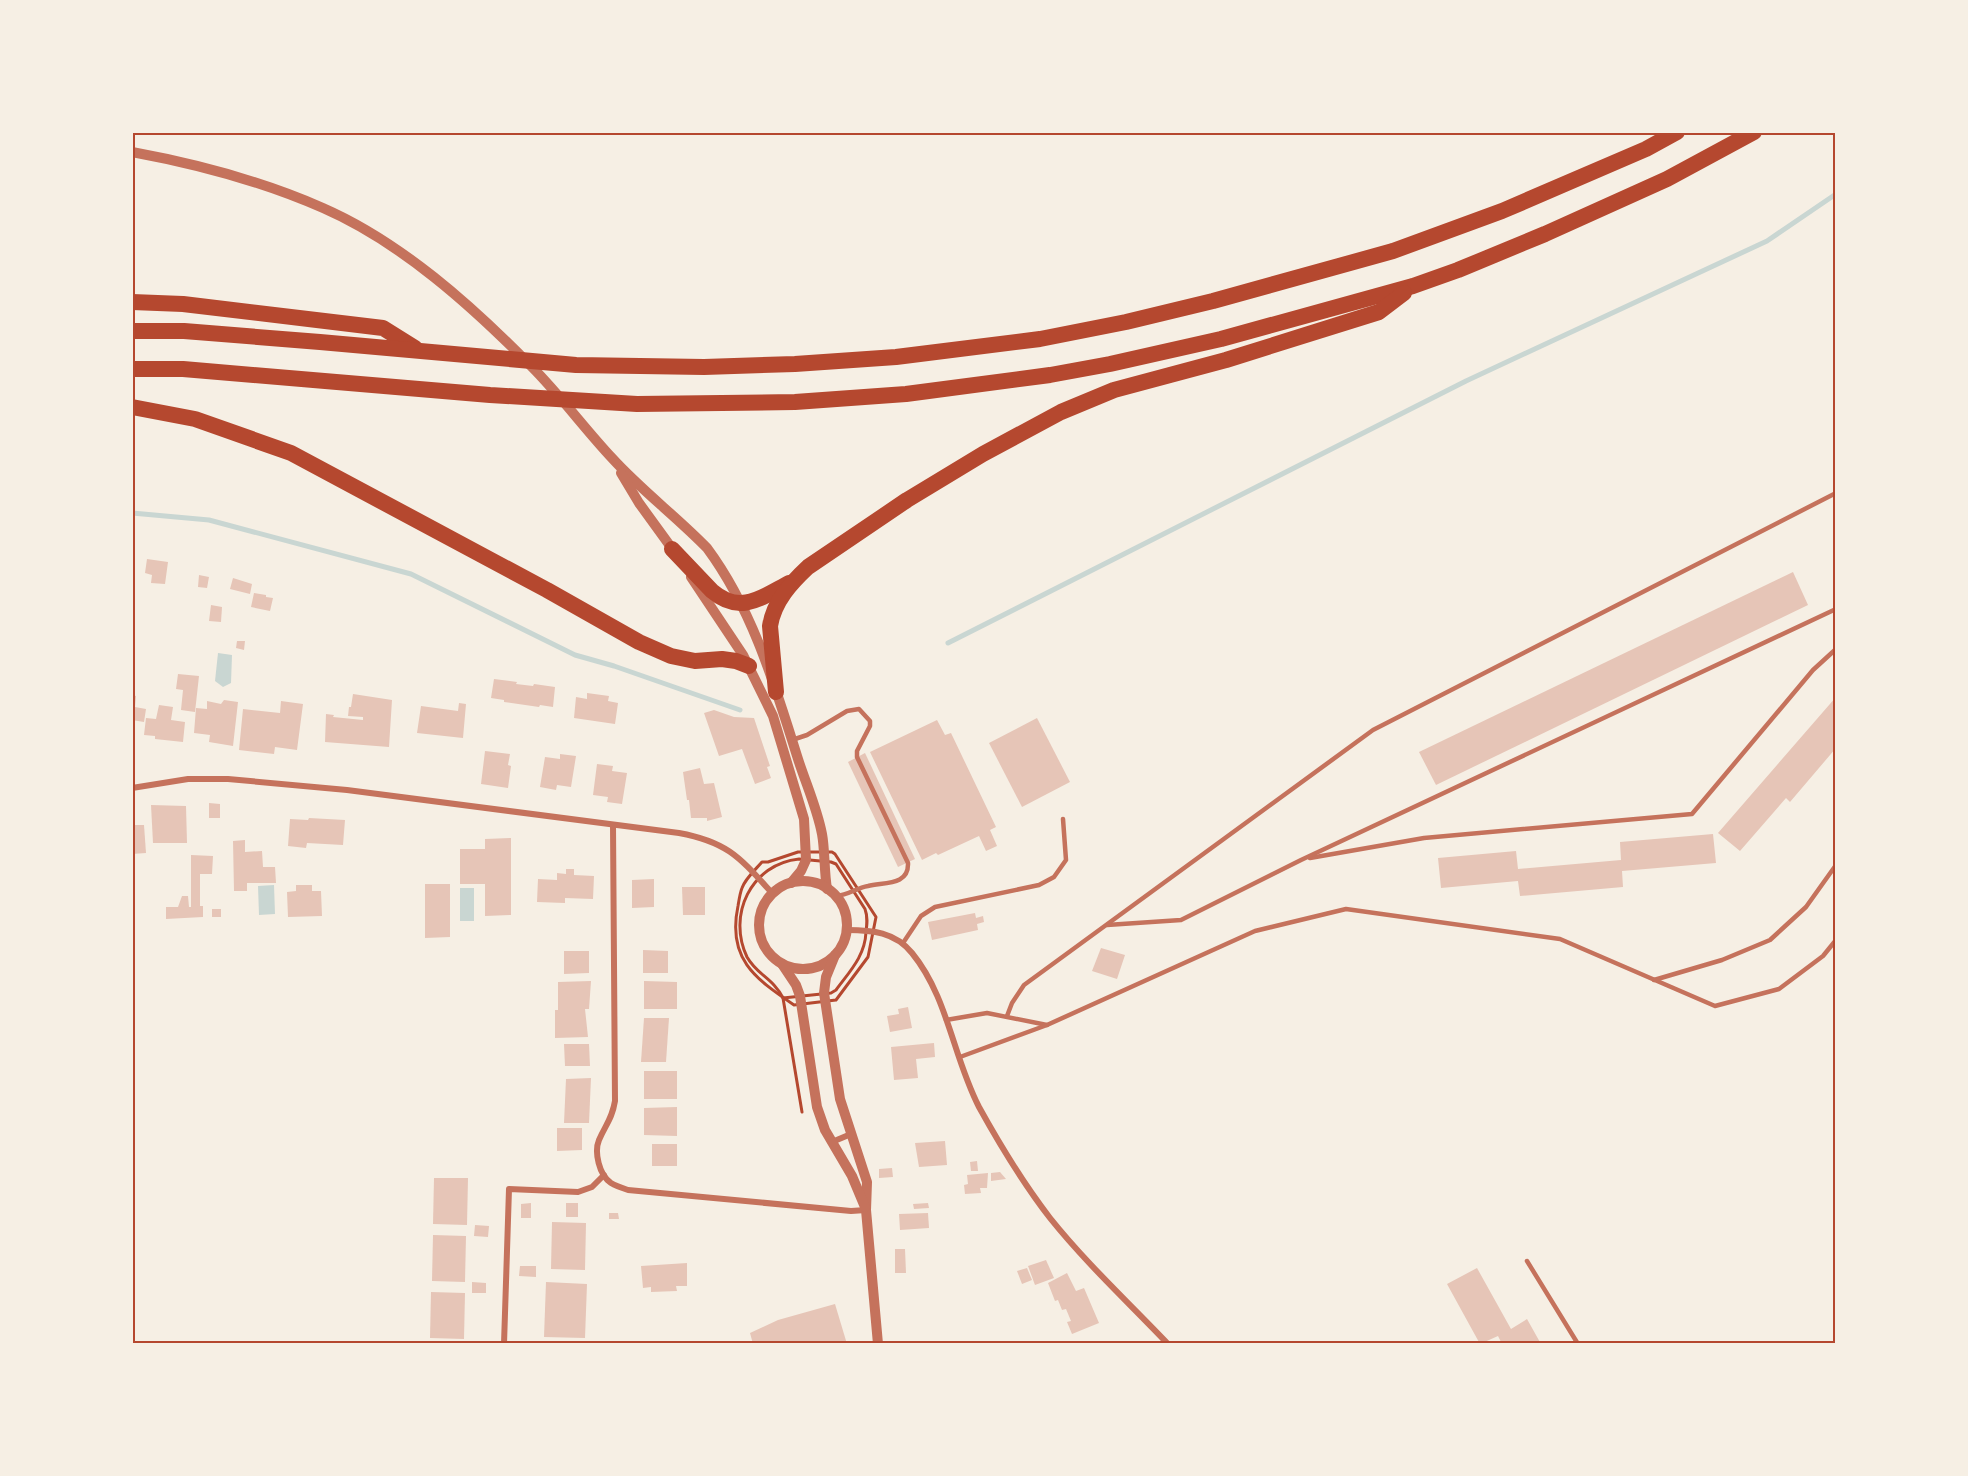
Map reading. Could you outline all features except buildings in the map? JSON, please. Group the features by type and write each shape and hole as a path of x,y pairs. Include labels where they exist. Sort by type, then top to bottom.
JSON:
{"highway":[{"path":"132,331 184,331 576,365 704,367 896,357 1040,339 1213,302 1393,251 1502,211 1646,149 1677,132"},
{"path":"132,369 183,369 490,395 618,403 795,402 906,394 1050,375 1221,339 1413,286 1545,234 1667,179 1754,132"},
{"path":"776,692 770,626 776,606 794,580 808,567 907,500 983,454 1062,412 1114,390 1226,360 1379,312 1413,286"},
{"path":"132,302 183,304 383,328 418,350"},
{"path":"132,407 195,419 291,453 639,642 671,656 695,661 722,659 749,666"},
{"path":"672,549 720,597 734,604 755,601 794,580"}],"street":[{"path":"132,152 171,159 281,191 325,208 372,234 450,290 533,368 613,460 707,549 719,565 751,623 776,692 823,836 826,889"},
{"path":"613,460 639,503 749,666 773,716 804,819 806,860 801,871 791,883"},
{"path":"132,789 188,779 228,779 347,790 704,838 726,848 772,893"},
{"path":"613,825 615,1101 612,1117 598,1142 598,1162 604,1175 609,1182 628,1190 850,1211 866,1210"},
{"path":"835,955 824,964 810,969 796,969 782,964 771,956 763,945 759,931 759,917 772,893 791,883 800,881 814,883 836,896 846,918 847,930 843,943 826,977 825,1002 840,1099 867,1182 866,1210 878,1344"},
{"path":"847,930 884,933 903,943 924,969 980,1108 1013,1165 1032,1193 1073,1244 1168,1344"},
{"path":"782,964 796,985 802,1005 817,1107 832,1142 852,1176 866,1210"},
{"path":"832,1142 852,1133"},
{"path":"504,1344 509,1189 578,1192 592,1187 604,1175"}],"lane":[{"path":"1006,1016 1024,985 1373,730 1836,493"},
{"path":"1107,925 1181,920 1301,860 1836,609"},
{"path":"1301,860 1424,838 1692,814 1813,670 1836,649"},
{"path":"792,740 807,735 854,708 862,710 870,721 870,726 857,751 857,758 908,862 908,870 904,877 896,882 865,886 848,895 836,896"},
{"path":"903,943 921,916 935,907 1039,885 1054,877 1066,860 1063,819"},
{"path":"1654,980 1722,960 1770,940 1806,907 1836,865"},
{"path":"960,1057 1047,1025 1255,931 1346,909 1560,939 1715,1006 1779,989 1823,956 1836,940"},
{"path":"946,1020 987,1013 1047,1025"},
{"path":"1527,1261 1578,1344"}],"path":[{"path":"806,852 835,854 876,917 868,957 836,1000 794,1005 756,976 744,962 735,944 734,924 742,886 762,862 806,852"}],"shaded area":[{"path":"218,653 232,655 231,683 223,687 215,681"},
{"path":"274,885 275,914 259,915 258,886"},
{"path":"460,888 474,888 474,921 460,921"}],"waterway":[{"path":"948,643 1466,381 1767,241 1836,194"},
{"path":"132,513 209,520 411,574 575,655 614,666 740,710"}]}
